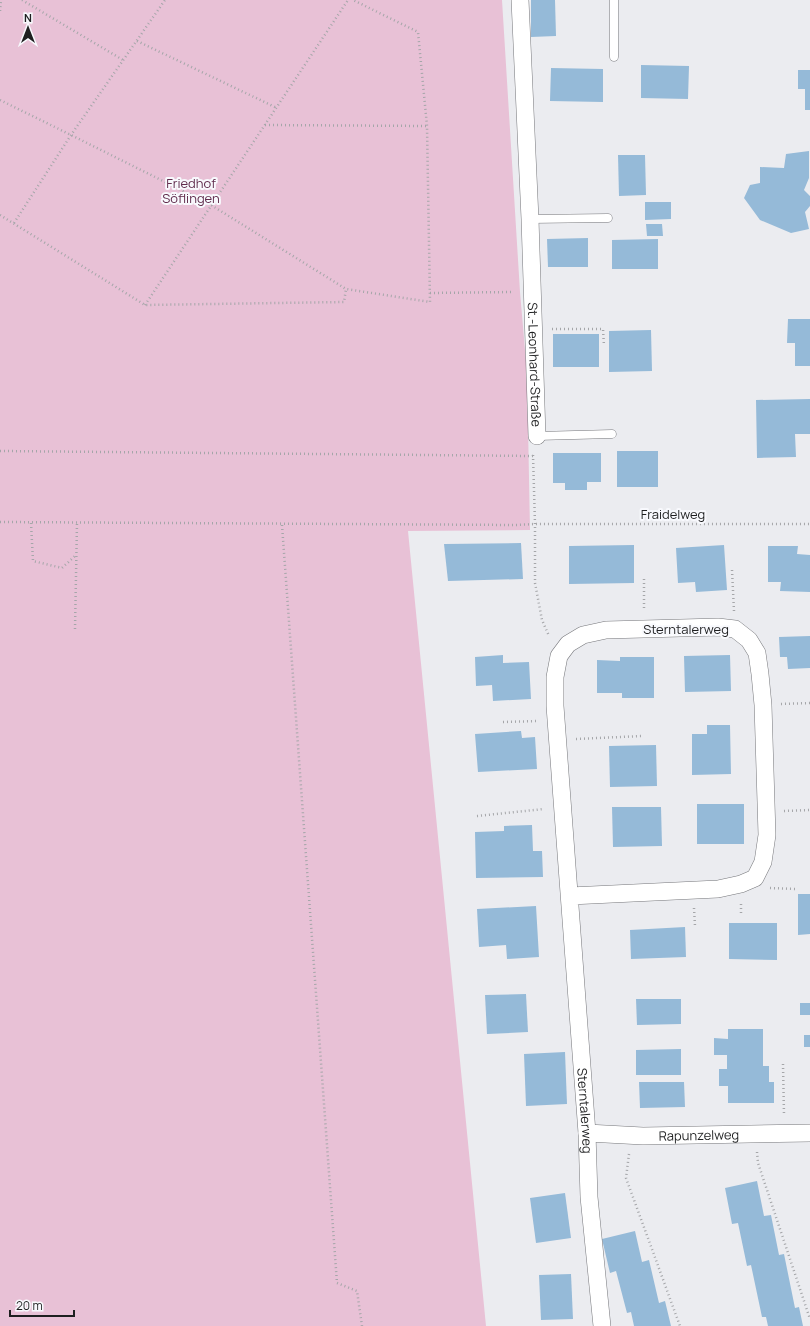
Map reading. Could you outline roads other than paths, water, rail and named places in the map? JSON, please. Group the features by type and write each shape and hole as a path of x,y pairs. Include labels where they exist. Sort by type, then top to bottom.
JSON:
{"street":[{"name":"St.-Leonhard-Straße","path":"520,0 530,219 537,436"},
{"name":"Sterntalerweg","path":"570,896 718,889 741,884 755,878 763,862 767,836 763,705 757,653 749,640 735,629 718,627 606,630 583,634 568,644 559,656 555,677 557,740 587,1133 589,1197 602,1326"},
{"name":"Rapunzelweg","path":"587,1133 644,1136 810,1133"}],"lane":[{"path":"614,0 614,56"},
{"path":"530,219 608,218"},
{"name":"St.-Leonhard-Straße","path":"537,436 612,434"}],"park label":[{"name":"Friedhof Söflingen","path":"191,190"}]}
